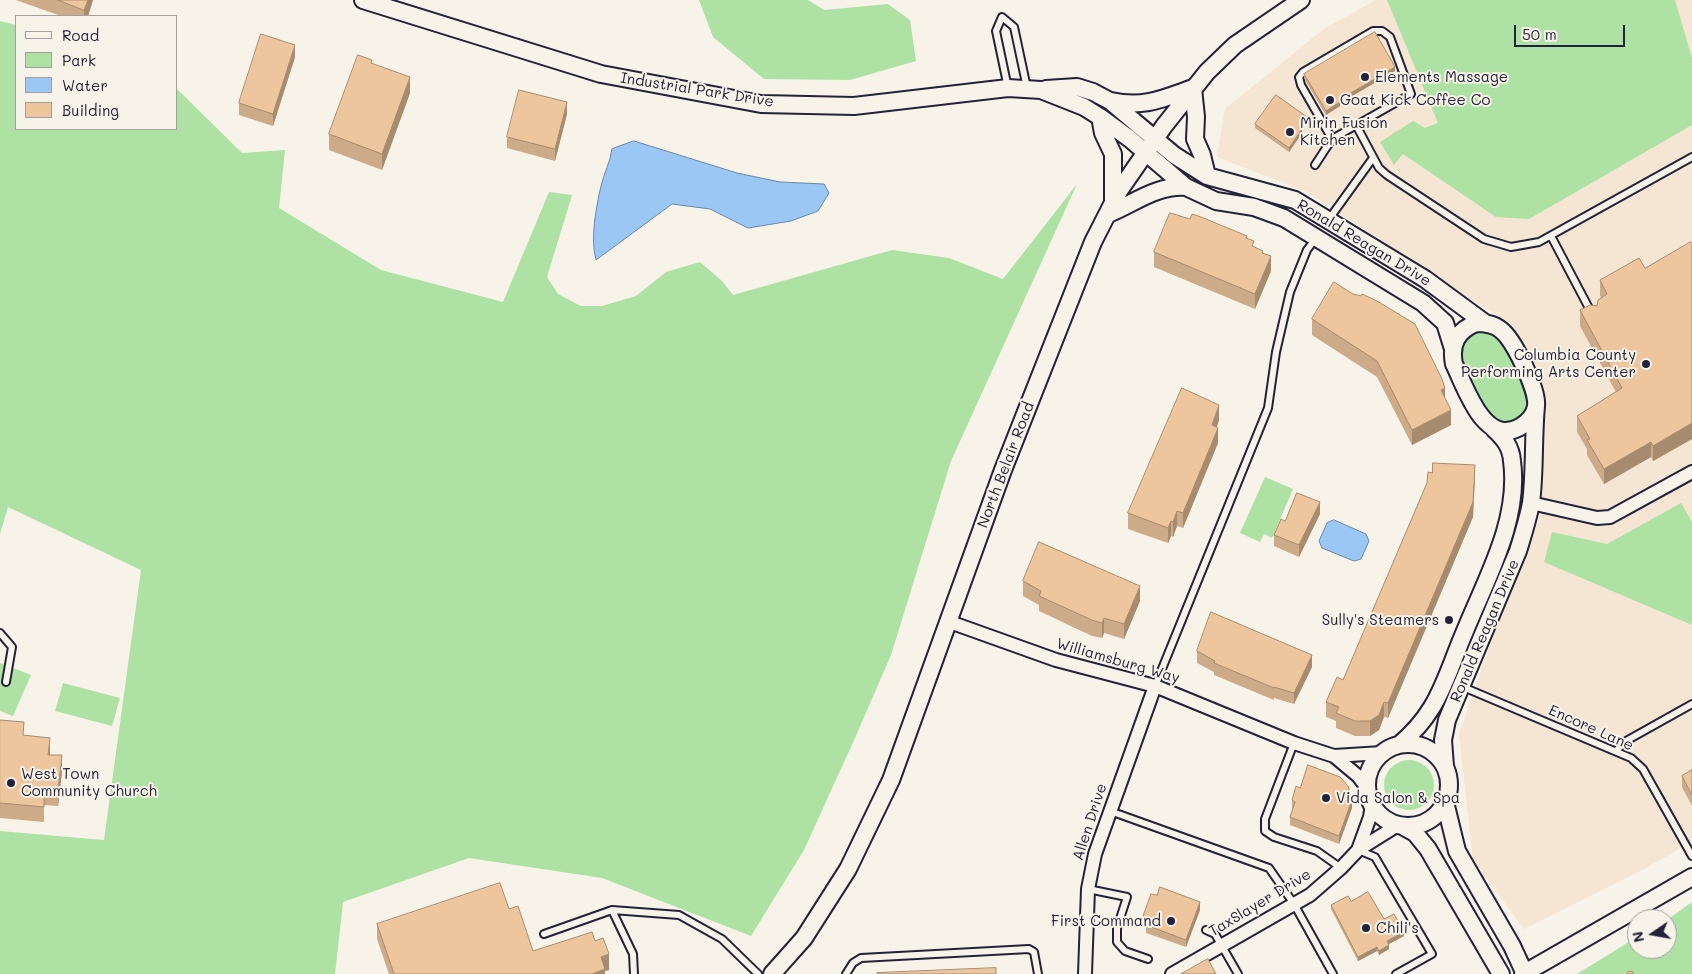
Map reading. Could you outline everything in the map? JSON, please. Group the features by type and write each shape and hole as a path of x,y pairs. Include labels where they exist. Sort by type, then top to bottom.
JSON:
{"street":[{"name":"Industrial Park Drive","path":"363,0 600,74 761,104 854,106 1008,88 1077,87 1093,92 1110,101 1155,139"},
{"name":"North Belair Road","path":"772,974 804,938 848,869 891,780 947,621 1059,328 1093,242 1110,209 1155,139 1193,88 1235,45 1301,0"},
{"path":"1110,101 1125,104 1147,104 1193,88 1196,118 1195,139 1202,155 1207,176"},
{"name":"Industrial Park Drive","path":"1034,89 1084,107 1100,117 1146,153"},
{"path":"1100,117 1103,132 1113,154 1110,209 1132,204 1147,193 1186,187"},
{"name":"Ronald Reagan Drive","path":"1155,139 1174,155 1207,176 1295,200 1431,283 1485,323 1494,325 1508,338 1533,386 1536,406 1532,442 1531,503 1518,551 1462,686 1443,740 1444,766 1448,784 1445,802 1457,851 1512,946 1524,974"},
{"name":"Ronald Reagan Drive","path":"1146,153 1186,187 1216,201 1254,207 1284,218 1431,308 1444,322 1453,349 1454,364 1480,416 1508,444 1512,461 1512,491 1507,524 1498,551 1439,695 1423,720 1399,744 1382,753"},
{"path":"1317,237 1329,220"},
{"path":"1453,349 1455,340 1460,332 1468,326 1485,323"},
{"path":"1494,428 1503,431 1519,428 1533,415 1536,406"},
{"path":"1531,503 1597,518 1610,517 1690,476"},
{"name":"Williamsburg Way","path":"947,621 1056,660 1155,686 1294,743 1334,756 1382,753"},
{"name":"Allen Drive","path":"1086,974 1088,889 1095,854 1155,686"},
{"path":"1399,744 1410,744 1430,750 1444,766"},
{"path":"1382,753 1370,768 1369,796 1382,817 1415,833 1428,849 1501,974"},
{"name":"Williamsburg Way","path":"1334,756 1358,776 1369,796"},
{"name":"TaxSlayer Drive","path":"1358,850 1370,817 1369,796"},
{"path":"1400,825 1415,826 1428,821 1438,813 1445,802"},
{"name":"TaxSlayer Drive","path":"1172,974 1294,904 1324,884 1358,850 1400,825"},
{"path":"1524,974 1692,877"}],"lane":[{"path":"1008,88 996,31 1002,17 1014,27 1034,89"},
{"path":"1315,165 1332,139 1411,94 1390,37 1382,30 1373,31 1303,72 1299,78 1301,85 1332,139"},
{"path":"1356,125 1373,158 1387,175 1484,240 1511,246 1525,246 1551,236 1692,157"},
{"path":"1329,220 1373,158"},
{"path":"1551,236 1594,317"},
{"path":"1155,686 1268,408 1276,352 1290,292 1307,250 1317,237"},
{"path":"0,633 12,647 6,682"},
{"name":"Encore Lane","path":"1462,686 1617,750 1643,769 1692,856"},
{"path":"1617,750 1626,741 1692,704"},
{"path":"1294,743 1265,819 1265,831 1274,837 1317,851 1341,868"},
{"path":"1110,811 1269,868 1294,904 1333,974"},
{"path":"1358,850 1375,857 1432,954 1396,974"},
{"path":"1088,889 1128,897 1117,928 1117,942 1125,951 1148,960"},
{"path":"612,910 633,954 634,974"},
{"path":"544,934 612,910 679,915 722,939 758,974"},
{"path":"1206,930 1215,934 1238,974"},
{"path":"846,974 853,964 861,958 1028,949 1034,952 1038,974"}],"shaded area":[{"path":"1376,0 1692,0 1692,841 1648,867 1524,929 1473,860 1459,734 1535,515 1547,399 1511,323 1467,297 1307,192 1217,157 1225,109 1325,28"}],"green space":[{"path":"699,0 808,0 824,10 888,4 910,20 916,61 850,80 764,79 713,37"},
{"path":"1387,0 1675,0 1692,58 1692,125 1529,219 1496,217 1403,154 1394,165 1380,142 1413,121 1425,128 1438,123"},
{"path":"0,21 15,25 15,130 178,130 178,90 242,153 285,150 279,208 381,270 503,302 549,192 572,195 547,277 558,294 581,306 602,306 636,296 666,272 700,262 722,281 733,295 892,250 949,258 1003,279 1077,184 951,461 891,655 804,850 751,936 602,878 469,858 343,902 335,974 0,974 0,831 104,840 141,570 8,507 0,534"},
{"path":"1487,330 1500,336 1528,390 1529,408 1524,416 1516,421 1501,422 1491,415 1470,377 1463,359 1462,343 1467,336 1475,332"},
{"path":"1265,477 1293,489 1272,538 1264,534 1260,542 1240,533"},
{"path":"1681,503 1692,522 1692,625 1544,562 1552,532 1607,544"},
{"path":"0,663 31,675 13,716 0,711"},
{"path":"63,683 120,698 112,726 55,711"},
{"path":"1404,760 1414,760 1427,767 1434,780 1434,790 1427,803 1414,810 1404,810 1395,806 1388,799 1384,790 1384,780 1388,771 1395,764"},
{"path":"1692,902 1692,974 1577,974 1627,943 1627,959 1677,959 1677,913"}],"water":[{"path":"634,141 737,173 780,182 824,184 829,193 818,211 791,221 748,228 710,209 672,204 596,260 594,233 596,214 601,186 612,149"},
{"path":"1334,520 1366,534 1369,541 1361,559 1354,561 1322,548 1319,541 1327,523"}],"building":[{"path":"58,0 88,0 84,10"},
{"path":"1375,32 1395,67 1339,100 1340,102 1326,111 1304,74"},
{"path":"261,34 295,45 273,114 239,103"},
{"path":"358,55 372,60 371,63 410,77 382,154 329,134"},
{"path":"519,90 567,102 555,149 507,137"},
{"path":"1276,95 1307,117 1299,128 1302,129 1289,148 1255,124"},
{"path":"1170,213 1190,219 1192,214 1247,236 1246,238 1254,241 1252,246 1263,251 1262,253 1271,256 1255,294 1154,252"},
{"name":"Columbia County Performing Arts Center","path":"1691,242 1692,423 1653,446 1651,442 1604,469 1587,440 1590,439 1577,416 1622,388 1580,310 1590,305 1597,306 1598,300 1607,294 1600,280 1639,258 1645,268"},
{"path":"1334,282 1353,294 1361,296 1362,294 1377,301 1415,324 1442,379 1445,388 1441,390 1451,410 1412,430 1377,361 1312,319"},
{"path":"1182,388 1219,405 1212,425 1218,428 1183,513 1177,511 1173,522 1171,521 1168,528 1128,513"},
{"path":"1433,463 1475,465 1473,502 1388,703 1384,702 1379,715 1370,721 1355,721 1336,713 1339,707 1326,702 1337,677 1343,680 1427,483 1428,472 1432,473"},
{"path":"1297,493 1320,502 1299,545 1274,535 1281,519 1285,521"},
{"path":"1039,542 1140,586 1124,624 1104,618 1102,623 1092,620 1039,596 1041,591 1023,581"},
{"path":"1211,612 1312,655 1294,693 1274,688 1214,663 1215,661 1197,651"},
{"path":"0,720 24,722 23,735 50,738 48,755 62,755 58,791 44,789 44,807 0,803"},
{"path":"1308,765 1340,777 1348,786 1352,800 1339,836 1290,817 1295,802 1292,800 1296,786 1300,788"},
{"path":"1692,770 1692,795 1682,776"},
{"path":"500,883 509,909 518,906 533,951 592,932 595,941 603,938 609,954 601,957 605,969 592,974 394,974 377,924"},
{"path":"1160,887 1200,902 1186,940 1146,925 1148,918 1143,916 1151,894 1157,895"},
{"path":"1368,892 1384,919 1394,914 1404,932 1387,941 1389,945 1379,951 1377,947 1358,957 1331,905 1348,896 1351,901"},
{"path":"1208,959 1216,974 1181,974"},
{"path":"996,968 996,974 877,974 877,973"}],"place":[{"name":"Elements Massage","path":"1365,77"},
{"name":"Goat Kick Coffee Co","path":"1330,100"},
{"name":"Mirin Fusion Kitchen","path":"1290,132"},
{"name":"Columbia County Performing Arts Center","path":"1646,364"},
{"name":"Sully's Steamers","path":"1449,620"},
{"name":"West Town Community Church","path":"11,783"},
{"name":"Vida Salon & Spa","path":"1326,798"},
{"name":"First Command","path":"1171,921"},
{"name":"Chili's","path":"1366,928"}]}
